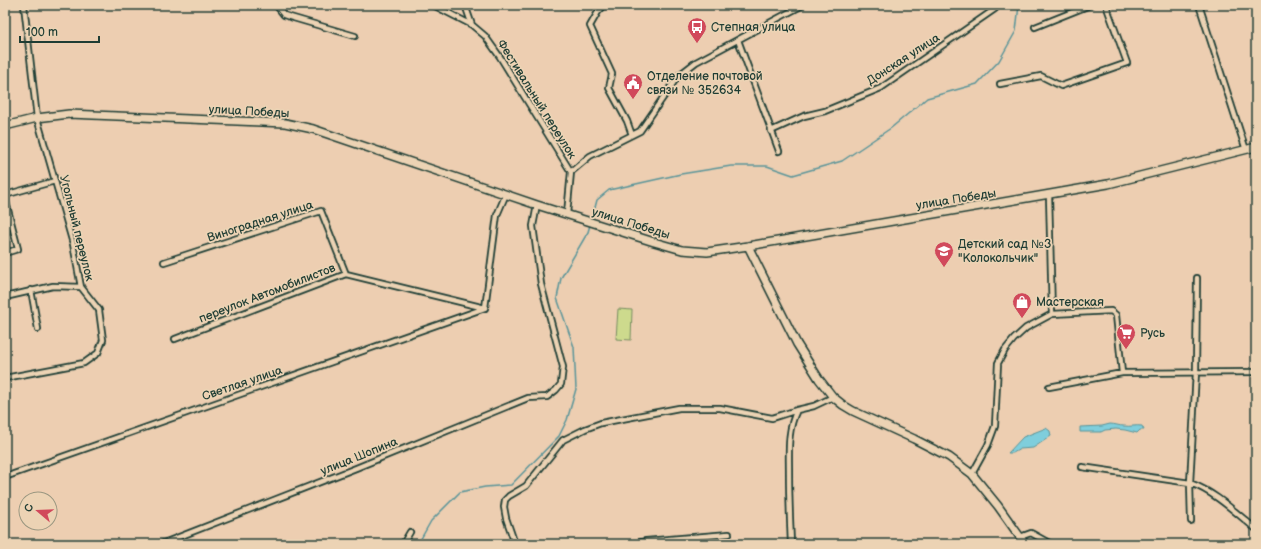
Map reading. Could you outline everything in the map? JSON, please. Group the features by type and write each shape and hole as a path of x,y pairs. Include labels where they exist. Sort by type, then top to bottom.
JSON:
{"street":[{"name":"Угольный переулок","path":"5,378 84,363 98,353 103,340 99,310 81,287 73,244 37,118 24,5"},
{"path":"276,5 284,15 355,36"},
{"name":"Фестивальный переулок","path":"433,5 472,25 485,36 500,57 571,172 567,214"},
{"path":"466,5 472,25"},
{"path":"604,5 590,26 612,74 609,88 627,121 632,135"},
{"path":"571,172 590,156 640,131 678,76 696,62 803,5"},
{"path":"1035,27 1090,5"},
{"path":"1000,84 1041,76 1061,86 1127,63 1106,5"},
{"path":"1199,5 1246,150"},
{"name":"Донская улица","path":"771,131 804,116 825,111 881,88 995,9"},
{"path":"738,40 779,151"},
{"name":"улица Победы","path":"5,126 37,118 69,114 285,123 313,129 583,220 682,250 707,252 1108,184 1255,149"},
{"path":"5,252 18,250 5,197 55,181"},
{"path":"485,308 497,215 506,194"},
{"path":"1049,195 1052,314"},
{"name":"улица Шопина","path":"161,544 356,468 528,398 547,397 556,390 561,384 563,367 541,284 533,226 536,204"},
{"name":"Виноградная улица","path":"164,262 321,211 346,274"},
{"path":"748,246 797,344 832,397 853,411 949,457 972,474 995,501 1025,544"},
{"name":"переулок Автомобилистов","path":"175,339 346,274 485,308"},
{"path":"1191,521 1190,483 1196,372 1197,278"},
{"path":"5,297 53,286 81,287"},
{"path":"31,290 38,329"},
{"name":"Светлая улица","path":"5,477 485,308"},
{"path":"972,474 988,445 995,426 998,363 1005,350 1026,328 1052,314 1111,311 1116,315 1122,373"},
{"path":"1048,387 1122,373 1256,372"},
{"path":"515,544 506,518 504,507 505,500 526,486 563,440 585,429 601,423 679,408 720,408 772,418 814,406 832,397"},
{"path":"791,544 789,517 788,438 793,418 797,410"},
{"path":"1082,467 1197,485 1213,495 1256,529"},
{"path":"403,544 410,532"},
{"path":"1020,537 1031,533 1051,544"},
{"path":"634,544 646,541 729,534"}],"green space":[{"path":"618,309 632,310 631,340 616,339"}],"water":[{"path":"1110,424 1142,426 1144,430 1140,430 1137,433 1116,429 1101,432 1080,432 1080,427"},
{"path":"1046,428 1050,431 1051,436 1033,448 1020,449 1013,453 1008,453 1023,437"}],"waterway":[{"path":"592,219 597,200 609,190 681,174 731,166 767,166 793,175 842,161 891,128 927,98 977,84 999,61 1016,31 1019,5"},
{"path":"418,544 431,521 460,492 485,487 511,485 559,436 567,420 576,389 574,347 557,298 561,278 588,232 590,225"}],"place":[{"name":"Степная улица","path":"697,44"},
{"name":"Отделение почтовой связи № 352634","path":"633,100"},
{"name":"Детский сад №3 \"Колокольчик\"","path":"944,268"},
{"name":"Мастерская","path":"1022,319"},
{"name":"Русь","path":"1126,350"}]}
